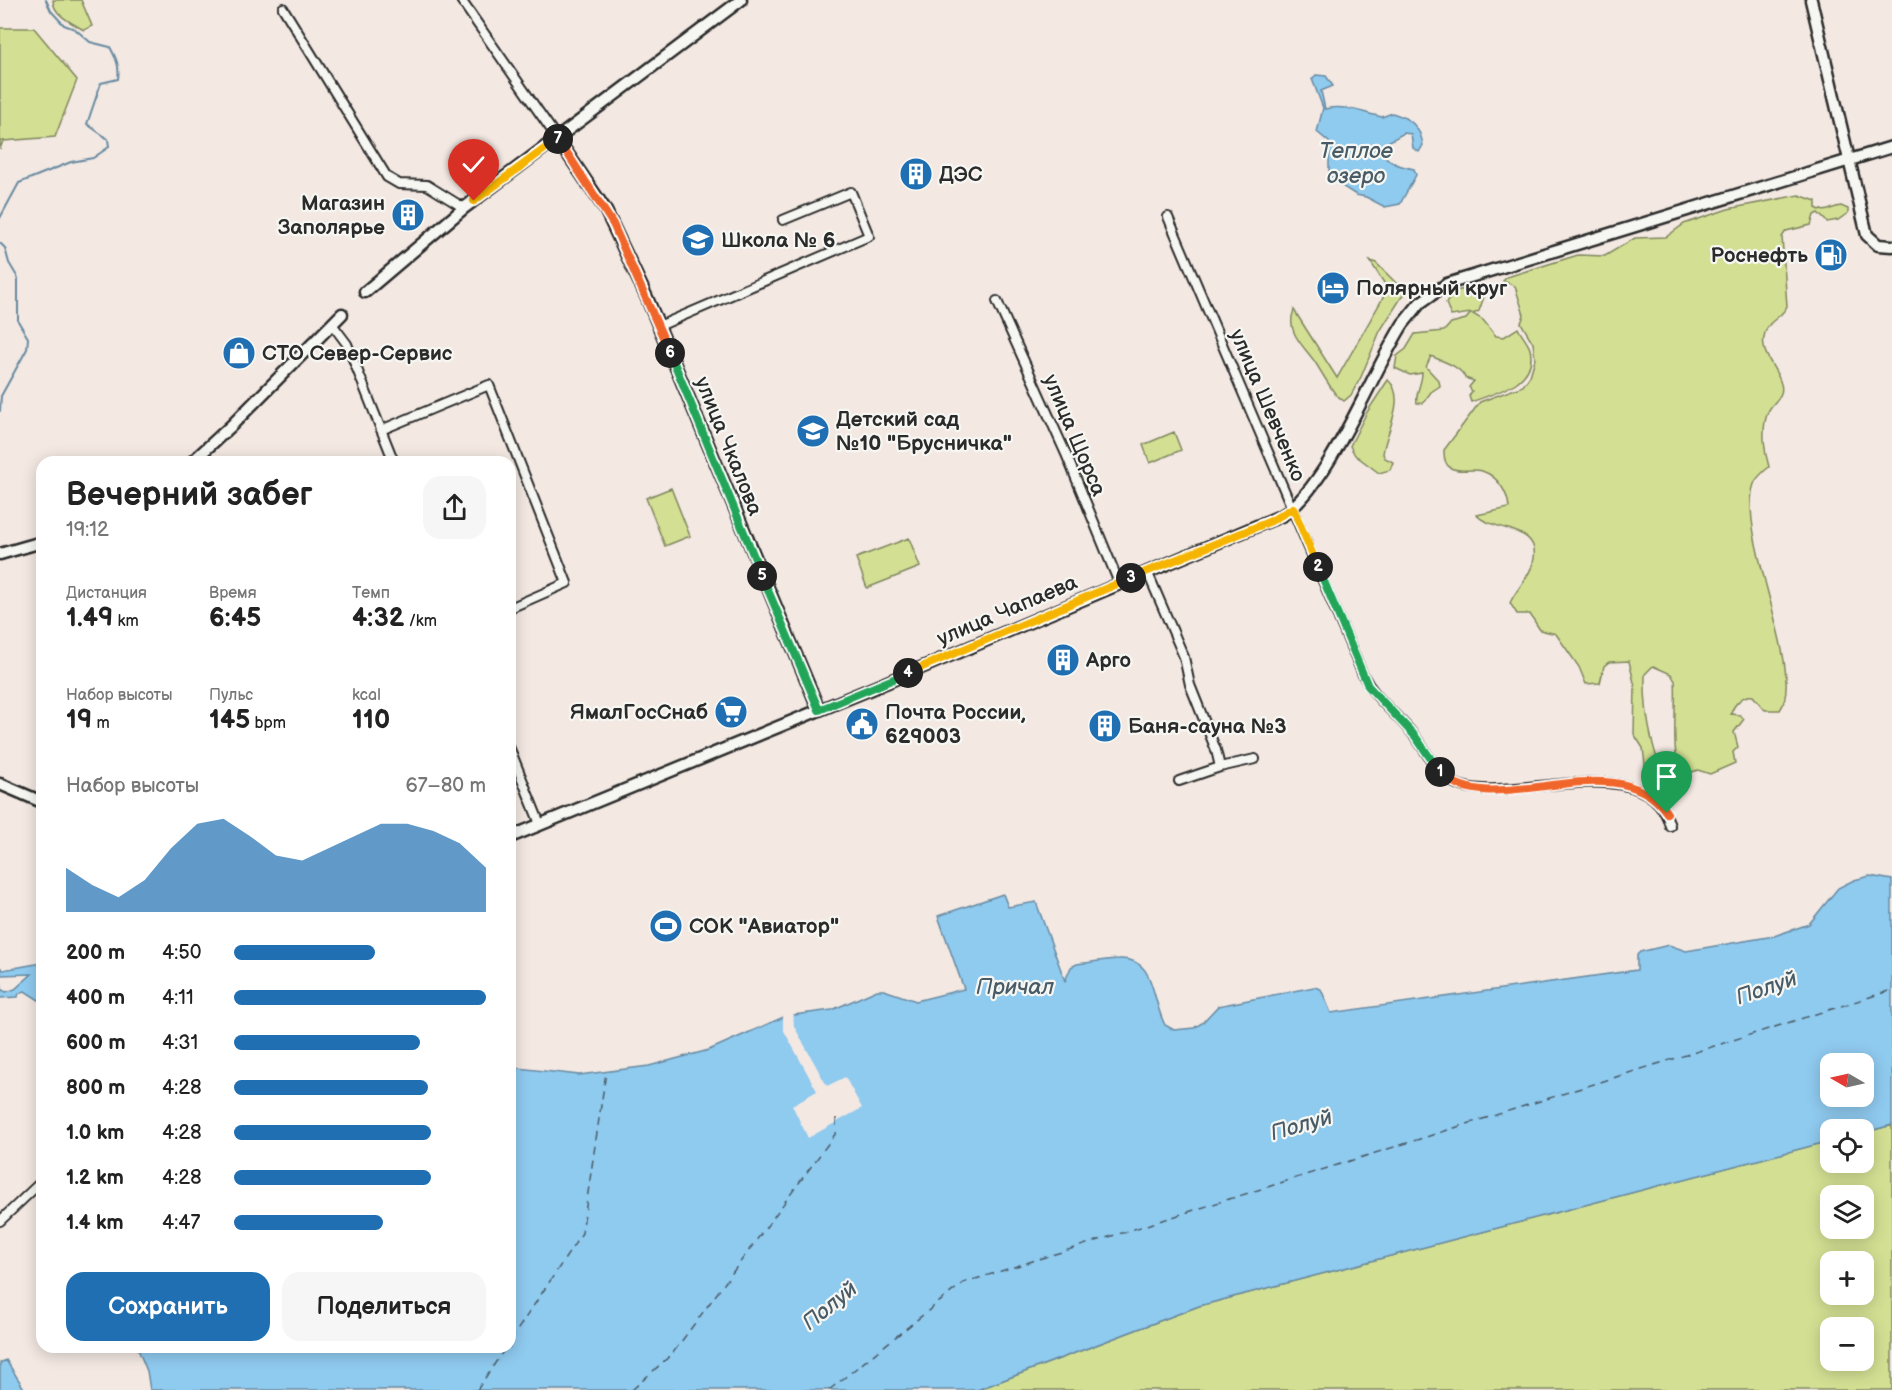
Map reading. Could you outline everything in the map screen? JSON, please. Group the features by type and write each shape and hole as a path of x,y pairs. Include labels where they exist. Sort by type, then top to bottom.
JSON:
{"main road":[{"path":"365,292 464,208 741,0"},
{"path":"1811,0 1867,235 1878,245 1892,246"},
{"name":"улица Чкалова","path":"557,138 613,224 659,326 819,710"},
{"name":"улица Чапаева","path":"516,834 1271,521 1293,508 1330,456 1403,324 1420,303 1439,288 1467,276 1892,147"},
{"path":"198,456 342,314"},
{"path":"0,554 36,544"},
{"path":"0,784 36,799"}],"street":[{"path":"461,0 557,138"},
{"path":"283,8 387,177 399,184 428,185 464,208"},
{"path":"659,326 869,236 851,192 783,220"},
{"name":"улица Шевченко","path":"1168,217 1363,675 1375,695 1404,723 1437,769 1453,782 1475,788 1502,789 1573,783 1623,785 1651,795 1667,813 1670,826"},
{"name":"улица Щорса","path":"997,301 1066,454 1119,583"},
{"path":"332,324 347,344 392,456"},
{"path":"381,430 489,385 567,583 516,605"},
{"path":"1147,571 1184,657 1190,685 1220,767"},
{"path":"1179,782 1220,767 1255,759"},
{"path":"516,764 540,824"},
{"path":"0,1221 36,1187"}],"green space":[{"path":"53,0 81,0 92,26 84,30 69,21 56,10"},
{"path":"0,28 34,28 77,80 55,137 3,141 0,149"},
{"path":"1799,195 1816,201 1816,208 1820,210 1826,211 1841,206 1848,209 1848,213 1838,220 1827,222 1818,213 1814,215 1811,225 1786,231 1782,237 1787,306 1769,325 1764,340 1766,353 1782,389 1780,396 1770,408 1764,425 1769,467 1754,484 1751,507 1761,568 1785,666 1786,692 1780,710 1765,710 1753,696 1742,698 1736,704 1731,714 1740,715 1744,719 1734,732 1738,747 1733,752 1735,763 1710,774 1698,770 1682,775 1678,767 1675,744 1675,681 1671,674 1653,666 1645,674 1645,699 1648,724 1662,772 1661,777 1650,779 1646,772 1643,748 1634,734 1635,687 1629,661 1609,662 1604,666 1600,683 1586,684 1579,667 1556,634 1540,630 1530,614 1517,614 1510,603 1529,574 1533,563 1534,550 1531,541 1524,535 1493,524 1477,515 1509,508 1504,491 1488,473 1451,468 1447,465 1444,450 1480,402 1523,386 1530,376 1535,359 1533,343 1521,323 1524,315 1515,286 1503,281 1507,277 1578,255 1605,256 1635,238 1666,237 1684,224 1728,209"},
{"path":"1370,261 1376,263 1400,287 1415,283 1401,298 1380,331 1361,377 1351,395 1344,401 1336,395 1297,338 1292,318 1294,310 1337,378 1388,289"},
{"path":"1480,287 1485,294 1479,311 1473,314 1483,320 1496,336 1504,337 1518,328 1530,349 1531,361 1527,371 1521,379 1502,391 1471,402 1469,396 1472,391 1469,387 1474,381 1465,378 1455,367 1431,356 1426,367 1439,381 1440,386 1431,392 1423,403 1417,403 1422,373 1410,375 1395,368 1397,356 1406,349 1415,334 1444,331 1451,323 1466,319 1471,313 1451,316 1446,303 1456,291"},
{"path":"1388,380 1394,387 1396,406 1383,454 1385,458 1393,462 1390,470 1379,473 1355,455 1350,446 1367,412"},
{"path":"1174,432 1181,450 1150,463 1143,445"},
{"path":"671,488 690,536 665,546 646,498"},
{"path":"909,538 920,567 867,588 856,558"},
{"path":"1892,1125 1892,1390 977,1390 1199,1306 1820,1144 1820,1173 1874,1173 1874,1130"}],"water":[{"name":"Теплое озеро","path":"1316,75 1326,76 1333,86 1321,91 1325,109 1347,108 1382,117 1392,113 1409,120 1417,128 1423,145 1419,152 1413,148 1411,134 1404,133 1386,143 1380,150 1394,163 1414,169 1416,175 1400,204 1385,207 1366,197 1356,195 1337,183 1329,174 1329,142 1317,132 1323,108 1312,79"},
{"path":"1870,876 1892,880 1892,1125 1874,1130 1874,1119 1820,1119 1820,1144 1199,1306 977,1390 150,1390 147,1371 140,1353 516,1353 516,1068 579,1075 649,1066 709,1050 786,1016 832,1010 877,990 884,990 916,1001 964,989 938,916 1003,894 1008,907 1036,902 1065,981 1071,967 1077,964 1119,959 1131,960 1140,965 1151,982 1165,1025 1174,1030 1194,1028 1218,1006 1314,987 1321,989 1331,1013 1637,970 1637,955 1640,952 1669,945 1686,951 1774,936 1809,924 1838,888 1854,880"},
{"path":"36,964 36,998 25,991 19,993 18,997 0,998 1,978 2,990 6,992 15,989 32,974 1,975 0,967 3,970"},
{"path":"6,1360 25,1390 0,1390 0,1363"}],"pier":[{"path":"793,1012 794,1026 827,1086 845,1077 862,1108 808,1138 792,1105 817,1091 783,1029 783,1014"}],"waterway":[{"path":"0,218 19,183 71,162 93,158 109,147 108,139 87,124 101,83 118,79 116,59 110,47 90,42 75,29 64,25 51,11 46,0"},
{"path":"0,243 5,248 9,263 18,278 18,321 28,338 27,349 1,396 0,411"}],"ferry route":[{"path":"829,1390 963,1283 1892,990"},
{"path":"516,1332 582,1233 606,1072"},
{"path":"632,1390 672,1354 836,1133 836,1118"},
{"path":"477,1390 502,1353"}],"place":[{"name":"ДЭС","path":"916,174"},
{"name":"Магазин Заполярье","path":"408,215"},
{"name":"Школа № 6","path":"698,240"},
{"name":"Роснефть","path":"1831,255"},
{"name":"Полярный круг","path":"1333,288"},
{"name":"СТО Север-Сервис","path":"239,353"},
{"name":"Детский сад №10 \"Брусничка\"","path":"813,431"},
{"name":"Арго","path":"1063,660"},
{"name":"ЯмалГосСнаб","path":"731,712"},
{"name":"Почта России, 629003","path":"862,724"},
{"name":"Баня-сауна №3","path":"1105,726"},
{"name":"СОК \"Авиатор\"","path":"666,926"}],"route":[{"path":"474,201 557,138 613,224 651,308 819,710 1271,521 1293,508 1368,686 1415,736 1444,777 1462,786 1489,789 1573,783 1617,784 1651,795 1667,813"}],"water label":[{"name":"Причал","path":"1015,986"},
{"name":"Полуй","path":"1766,987"},
{"name":"Полуй","path":"1301,1124"},
{"name":"Полуй","path":"829,1305"}]}
